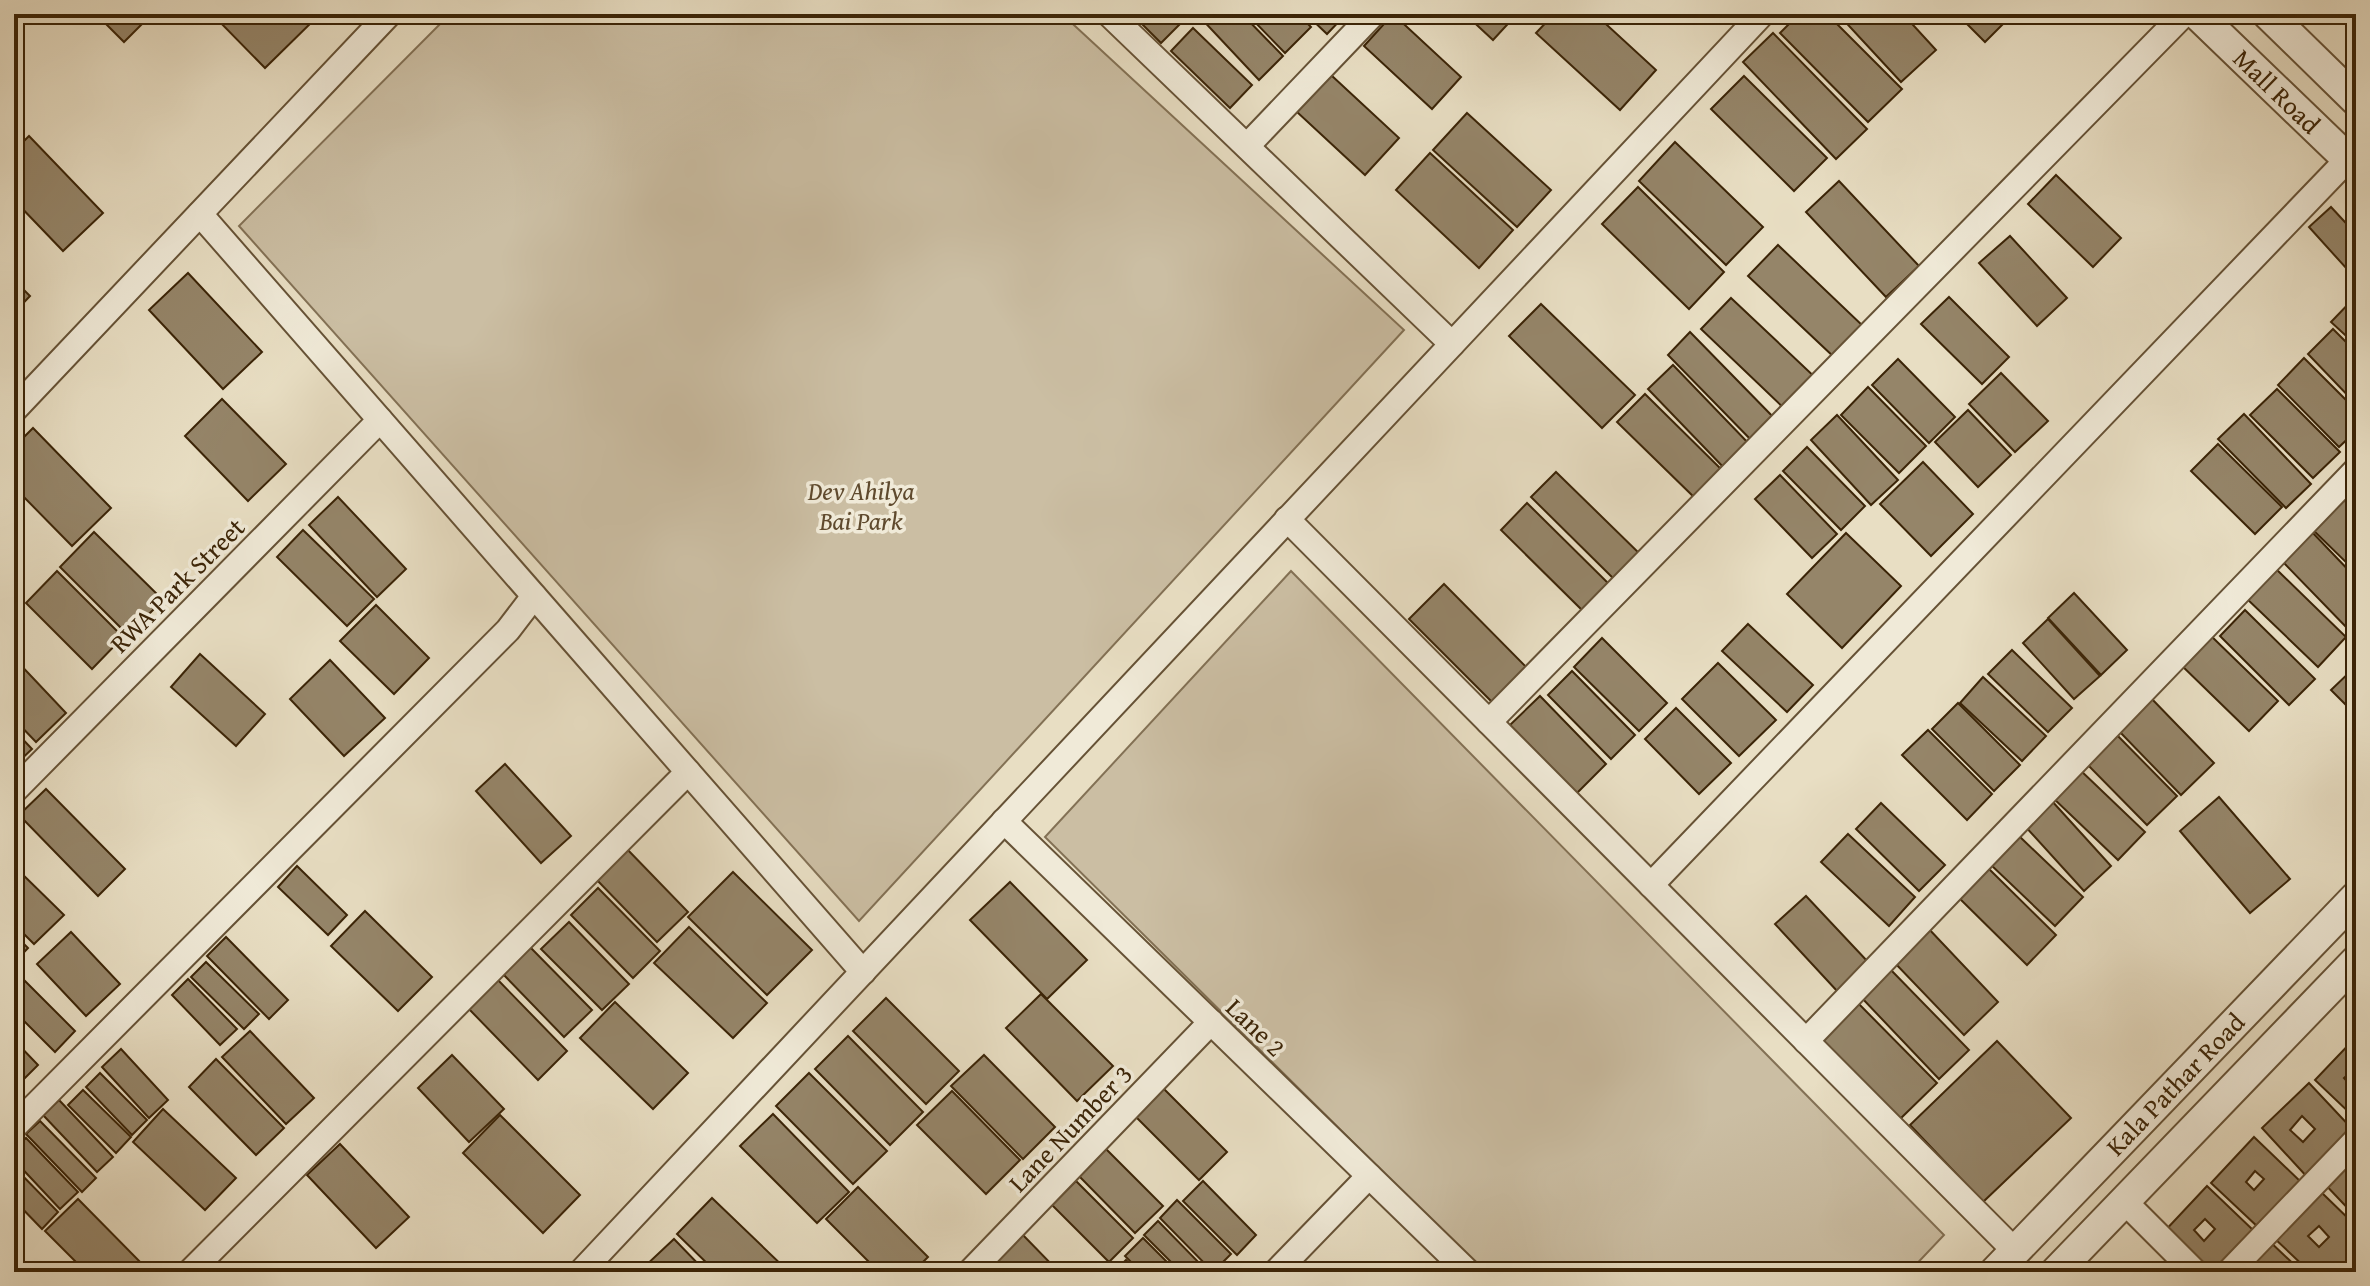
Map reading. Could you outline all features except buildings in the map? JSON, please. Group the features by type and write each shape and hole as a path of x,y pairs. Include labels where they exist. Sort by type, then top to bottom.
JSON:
{"street":[{"path":"1109,14 1452,344"},
{"path":"1247,146 1373,14"},
{"path":"581,1272 1762,14"},
{"path":"1489,722 2184,14"},
{"name":"Mall Road","path":"2197,14 2352,163"},
{"name":"Mall Road","path":"2268,14 2356,100"},
{"path":"14,410 383,16"},
{"path":"1651,885 2352,163"},
{"path":"200,214 863,972"},
{"name":"RWA Park Street","path":"14,791 380,420"},
{"path":"1806,1041 2356,470"},
{"path":"1287,519 1806,1041 2005,1262"},
{"path":"14,1127 508,630 534,596"},
{"path":"190,1272 688,772"},
{"name":"Lane 2","path":"1004,821 1468,1272"},
{"name":"Kala Pathar Road","path":"2005,1262 2356,897"},
{"name":"Kala Pathar Road","path":"2056,1272 2356,961"},
{"name":"Lane Number 3","path":"970,1272 1211,1022"},
{"path":"2229,1272 2356,1140"},
{"path":"1276,1272 1369,1176"},
{"path":"2124,1201 2195,1272"}],"green space":[{"name":"Dev Ahilya Bai Park","path":"450,14 1062,14 1404,330 859,921 239,226"},
{"path":"1291,571 1944,1235 1909,1272 1484,1272 1045,837"}]}
